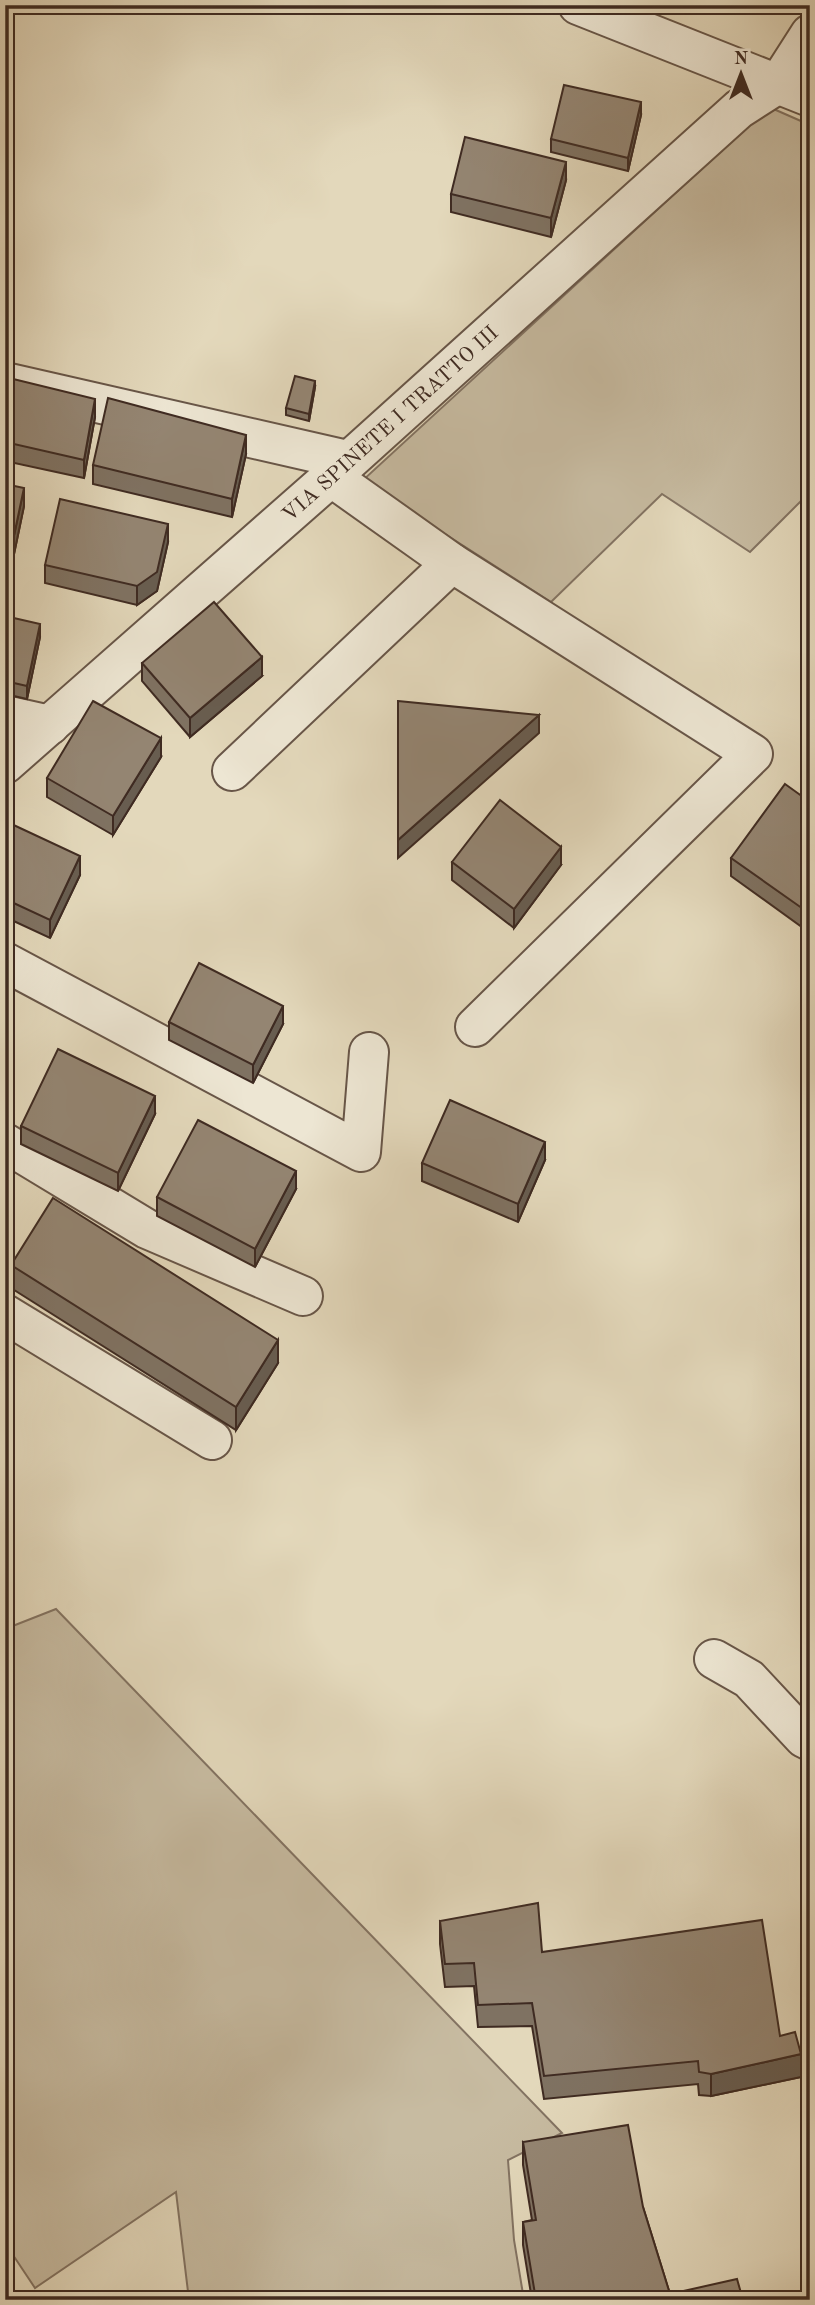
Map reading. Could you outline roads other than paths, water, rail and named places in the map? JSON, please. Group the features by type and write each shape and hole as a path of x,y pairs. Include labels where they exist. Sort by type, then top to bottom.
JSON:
{"street":[{"path":"578,5 794,90 810,34"},
{"name":"VIA SPINETE I TRATTO III","path":"5,764 339,469 739,109 794,90"},
{"path":"5,382 339,469 452,563 753,754 475,1027"},
{"path":"232,771 452,563"},
{"path":"5,715 50,725"},
{"path":"5,962 362,1152 369,1052"},
{"path":"5,1143 146,1229 303,1296"},
{"path":"5,1314 212,1440"},
{"path":"714,1659 748,1679 804,1738 810,1741"}]}
